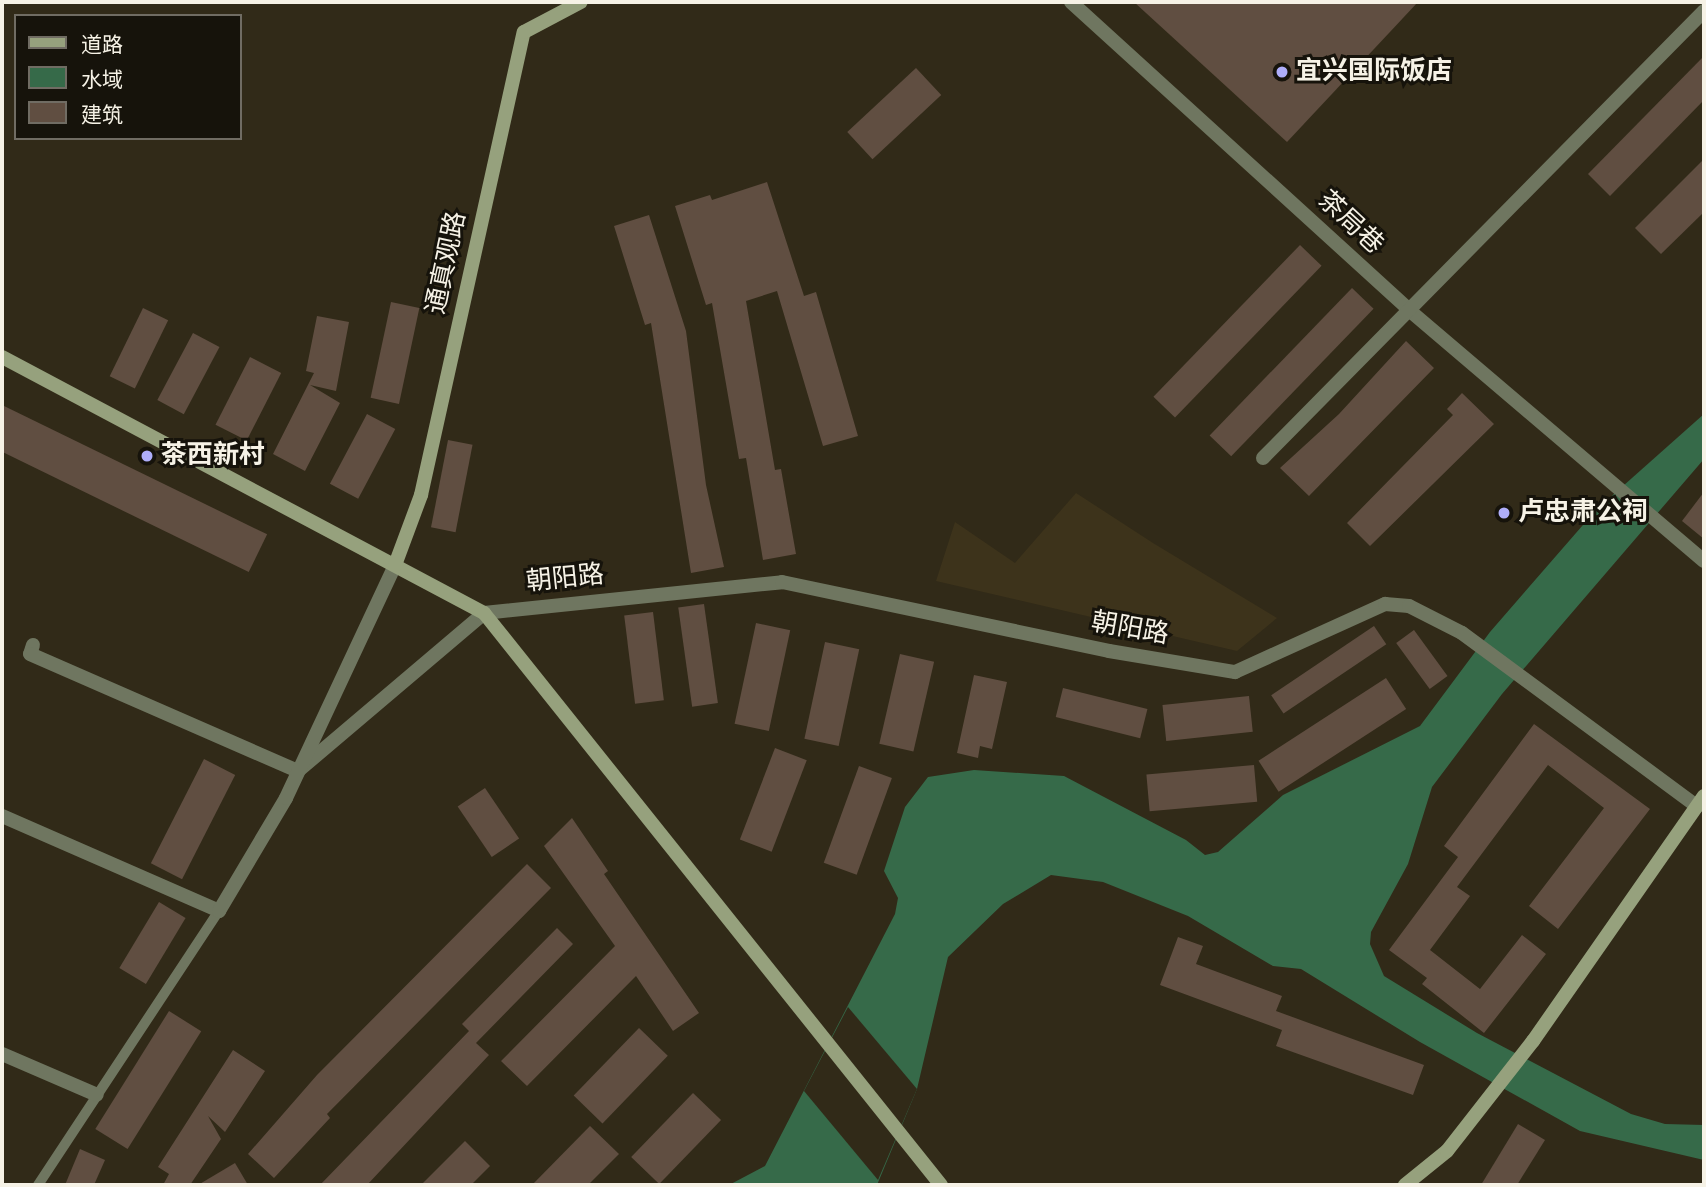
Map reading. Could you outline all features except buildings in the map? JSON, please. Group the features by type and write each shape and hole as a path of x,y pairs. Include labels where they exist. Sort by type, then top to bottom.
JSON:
{"main road":[{"name":"通真观路","path":"395,565 421,495 524,32 581,2"},
{"path":"2,356 484,613 827,1046 941,1185"},
{"path":"1405,1185 1447,1151 1533,1041 1701,801"}],"street":[{"name":"茶局巷","path":"1071,2 1409,310 1704,561"},
{"path":"1263,458 1704,11"},
{"path":"2,817 219,911 298,771 395,565"},
{"name":"朝阳路","path":"484,613 782,582 1108,651 1235,672 1385,604 1409,606 1473,641 1526,684 1701,801"},
{"path":"298,771 484,613"},
{"path":"33,645 30,654 298,771"},
{"path":"2,1054 97,1095"}],"lane":[{"path":"38,1185 219,911"}],"shaded area":[{"path":"1076,493 1277,618 1237,651 936,581 955,522 1015,563"}],"water":[{"path":"1704,414 1704,459 1502,694 1432,787 1408,864 1371,932 1370,944 1384,976 1477,1033 1631,1114 1665,1124 1704,1125 1704,1160 1580,1131 1420,1042 1301,969 1273,966 1188,916 1103,882 1051,875 1003,904 948,957 917,1089 877,1185 729,1185 765,1166 895,914 898,898 884,871 905,807 928,777 974,770 1064,776 1186,840 1205,855 1218,852 1283,795 1420,726 1490,632 1596,510"}],"pier":[{"path":"848,1007 917,1089 878,1180 804,1091"}],"place":[{"name":"宜兴国际饭店","path":"1282,72"},
{"name":"茶西新村","path":"147,456"},
{"name":"卢忠肃公祠","path":"1504,513"}]}
